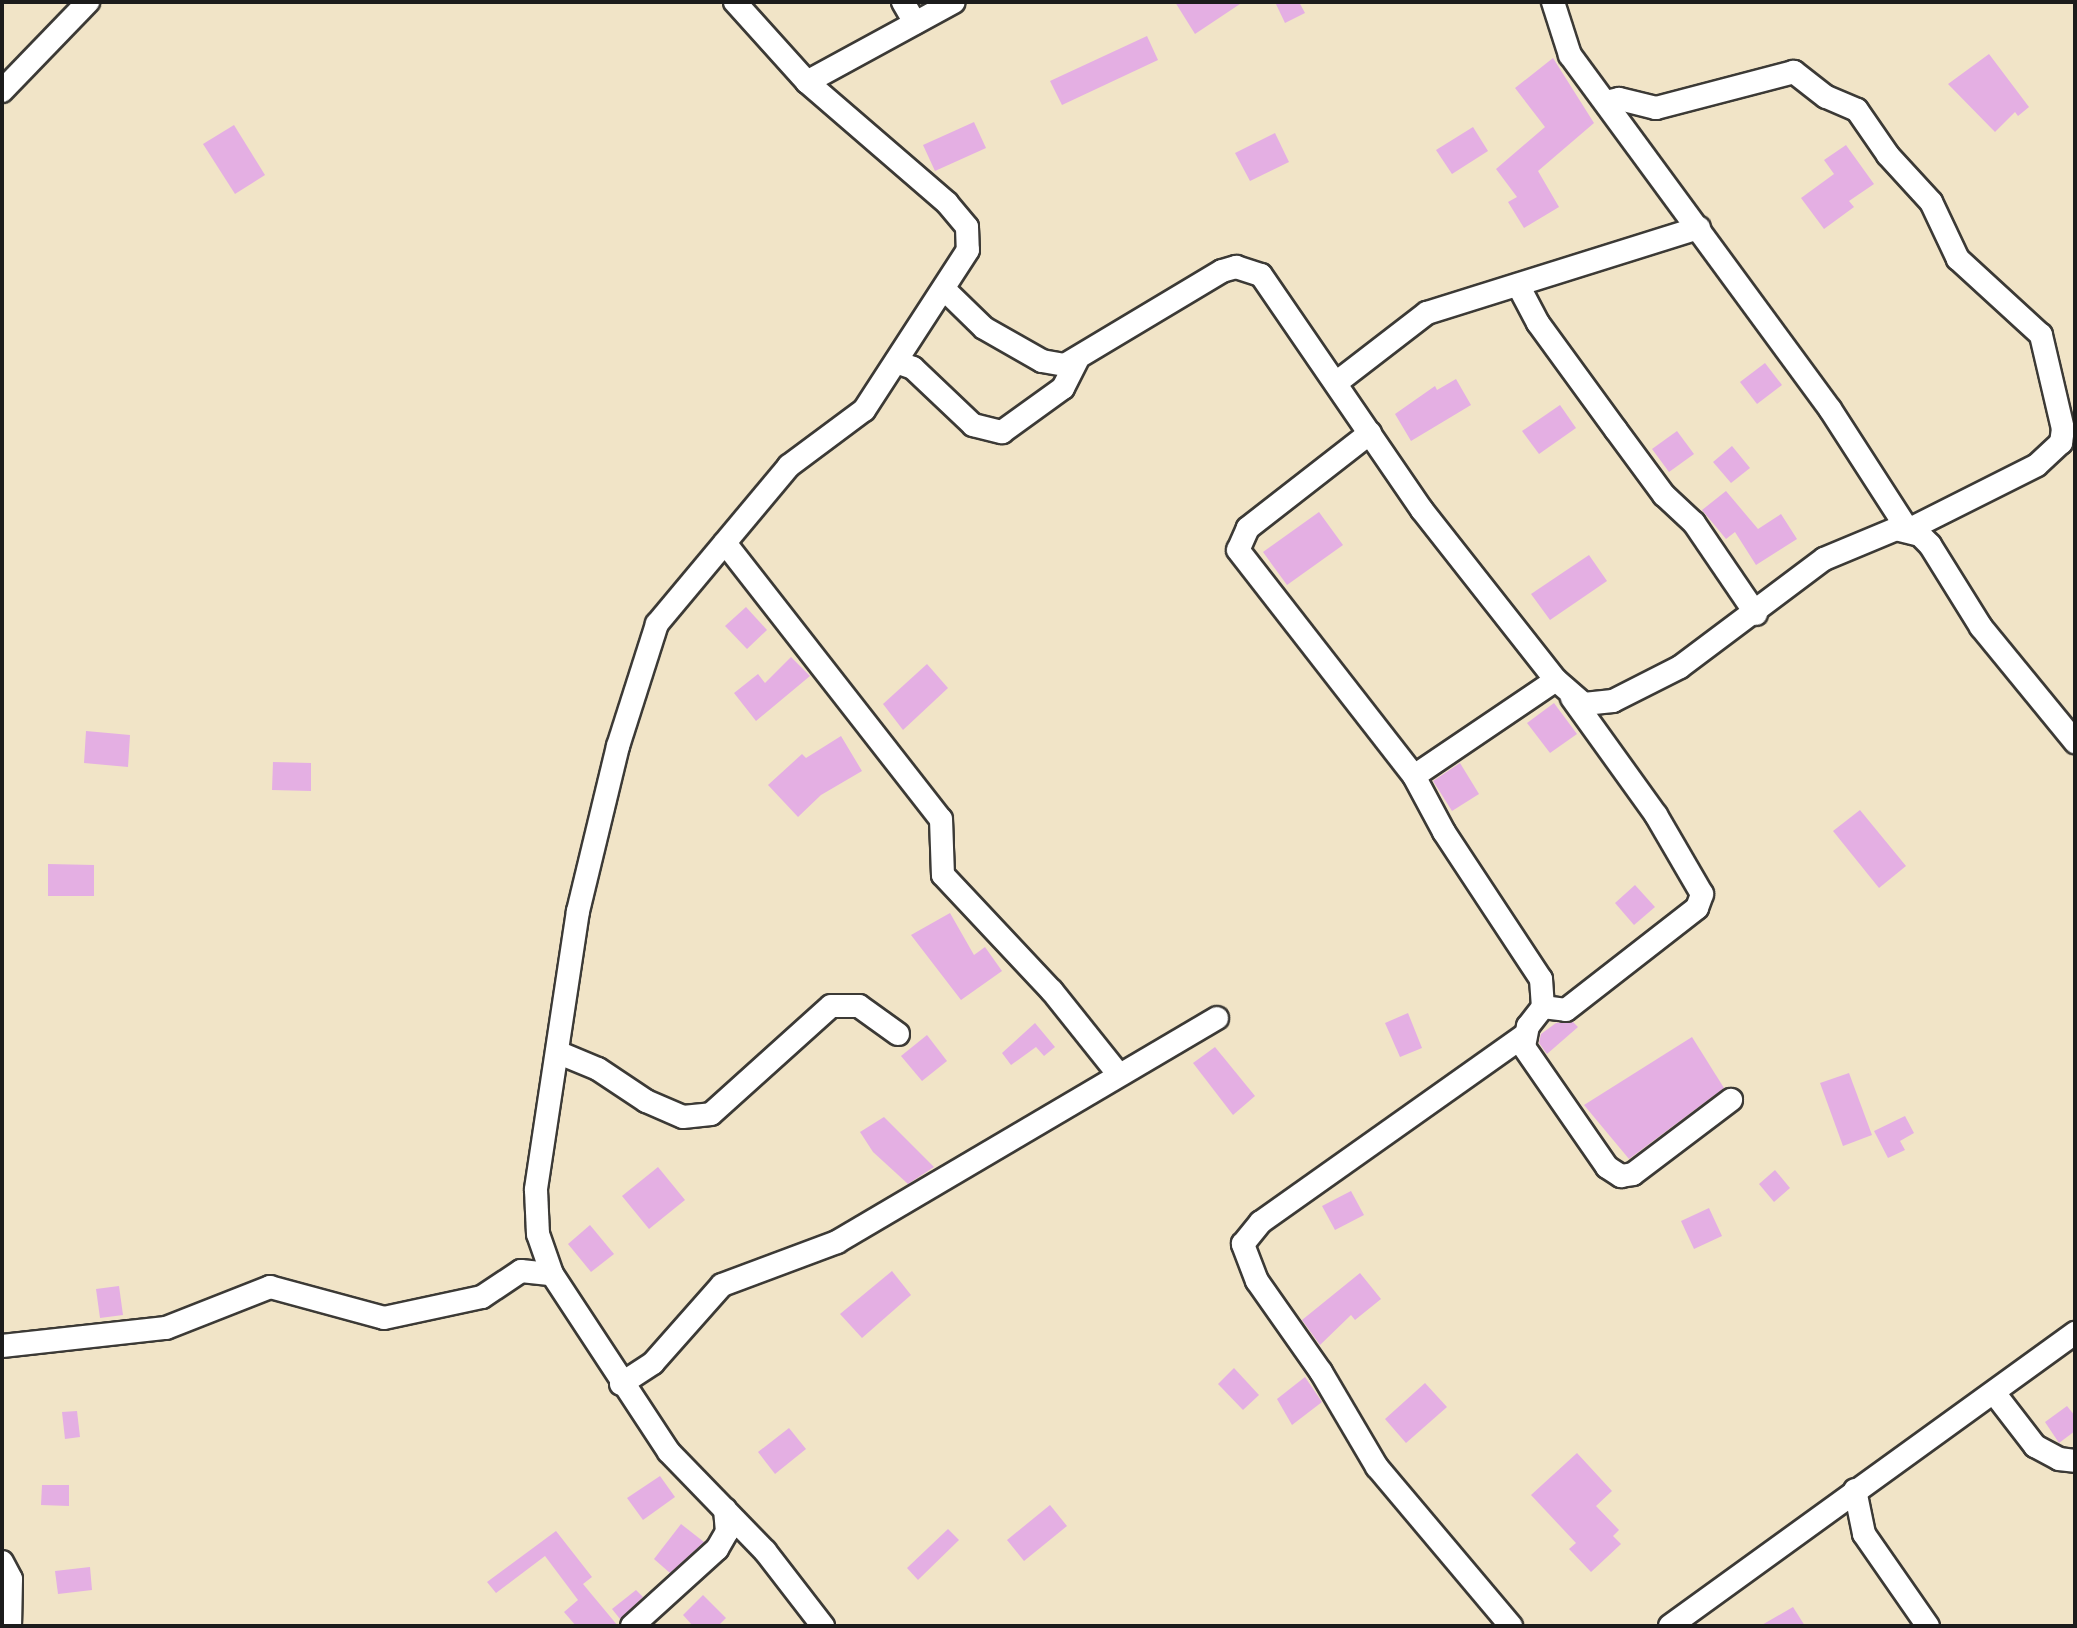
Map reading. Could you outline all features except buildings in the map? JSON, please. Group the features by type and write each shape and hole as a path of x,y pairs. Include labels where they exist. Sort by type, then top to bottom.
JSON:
{"street":[{"path":"2,91 88,2"},
{"path":"735,2 807,82 947,203 967,227 968,250 945,290 864,410 789,466 657,624 643,656 578,911 536,1190 538,1234 552,1274 621,1384 669,1452 765,1551 823,1626"},
{"path":"903,2 915,23"},
{"path":"807,82 954,2"},
{"path":"1553,2 1570,55 1830,409 1908,530 1930,545 1981,627 2075,742"},
{"path":"1572,698 1600,704 1647,686 1756,614 1824,559 1879,532 1908,530 2037,465 2061,443 2063,429 2041,335 1958,259 1931,202 1888,155 1857,110 1826,97 1794,72 1746,87 1728,87 1691,102 1656,108 1619,99 1606,102"},
{"path":"1336,383 1427,313 1699,228"},
{"path":"945,290 984,328 1042,361 1077,360 1211,277 1236,267 1261,275 1422,510 1572,698 1656,815 1702,894 1697,908 1566,1010 1543,1007"},
{"path":"1518,285 1538,323 1664,495 1694,523 1756,614"},
{"path":"896,362 913,368 973,425 1002,432 1063,388 1077,360"},
{"path":"1370,433 1248,528 1238,550 1414,776 1444,832 1541,979 1543,1007 1524,1036 1261,1222 1243,1244 1257,1281 1321,1372 1377,1467 1511,1626"},
{"path":"725,543 941,819 943,875 1052,991 1119,1075"},
{"path":"1414,776 1556,680"},
{"path":"557,1052 598,1069 646,1101 683,1117 711,1114 831,1006 859,1006 898,1034"},
{"path":"621,1384 653,1363 722,1285 837,1242 1217,1018"},
{"path":"1524,1036 1524,1047 1553,1091 1607,1167 1621,1176 1633,1174 1731,1100"},
{"path":"2,1346 166,1328 270,1287 384,1318 482,1297 521,1271 552,1274"},
{"path":"1670,1626 1855,1490 1995,1394 2075,1333"},
{"path":"1995,1394 2035,1446 2075,1461"},
{"path":"1855,1490 1864,1534 1928,1626"},
{"path":"632,1626 717,1549 727,1532 725,1509"},
{"path":"2,1562 11,1579 10,1626"}]}
